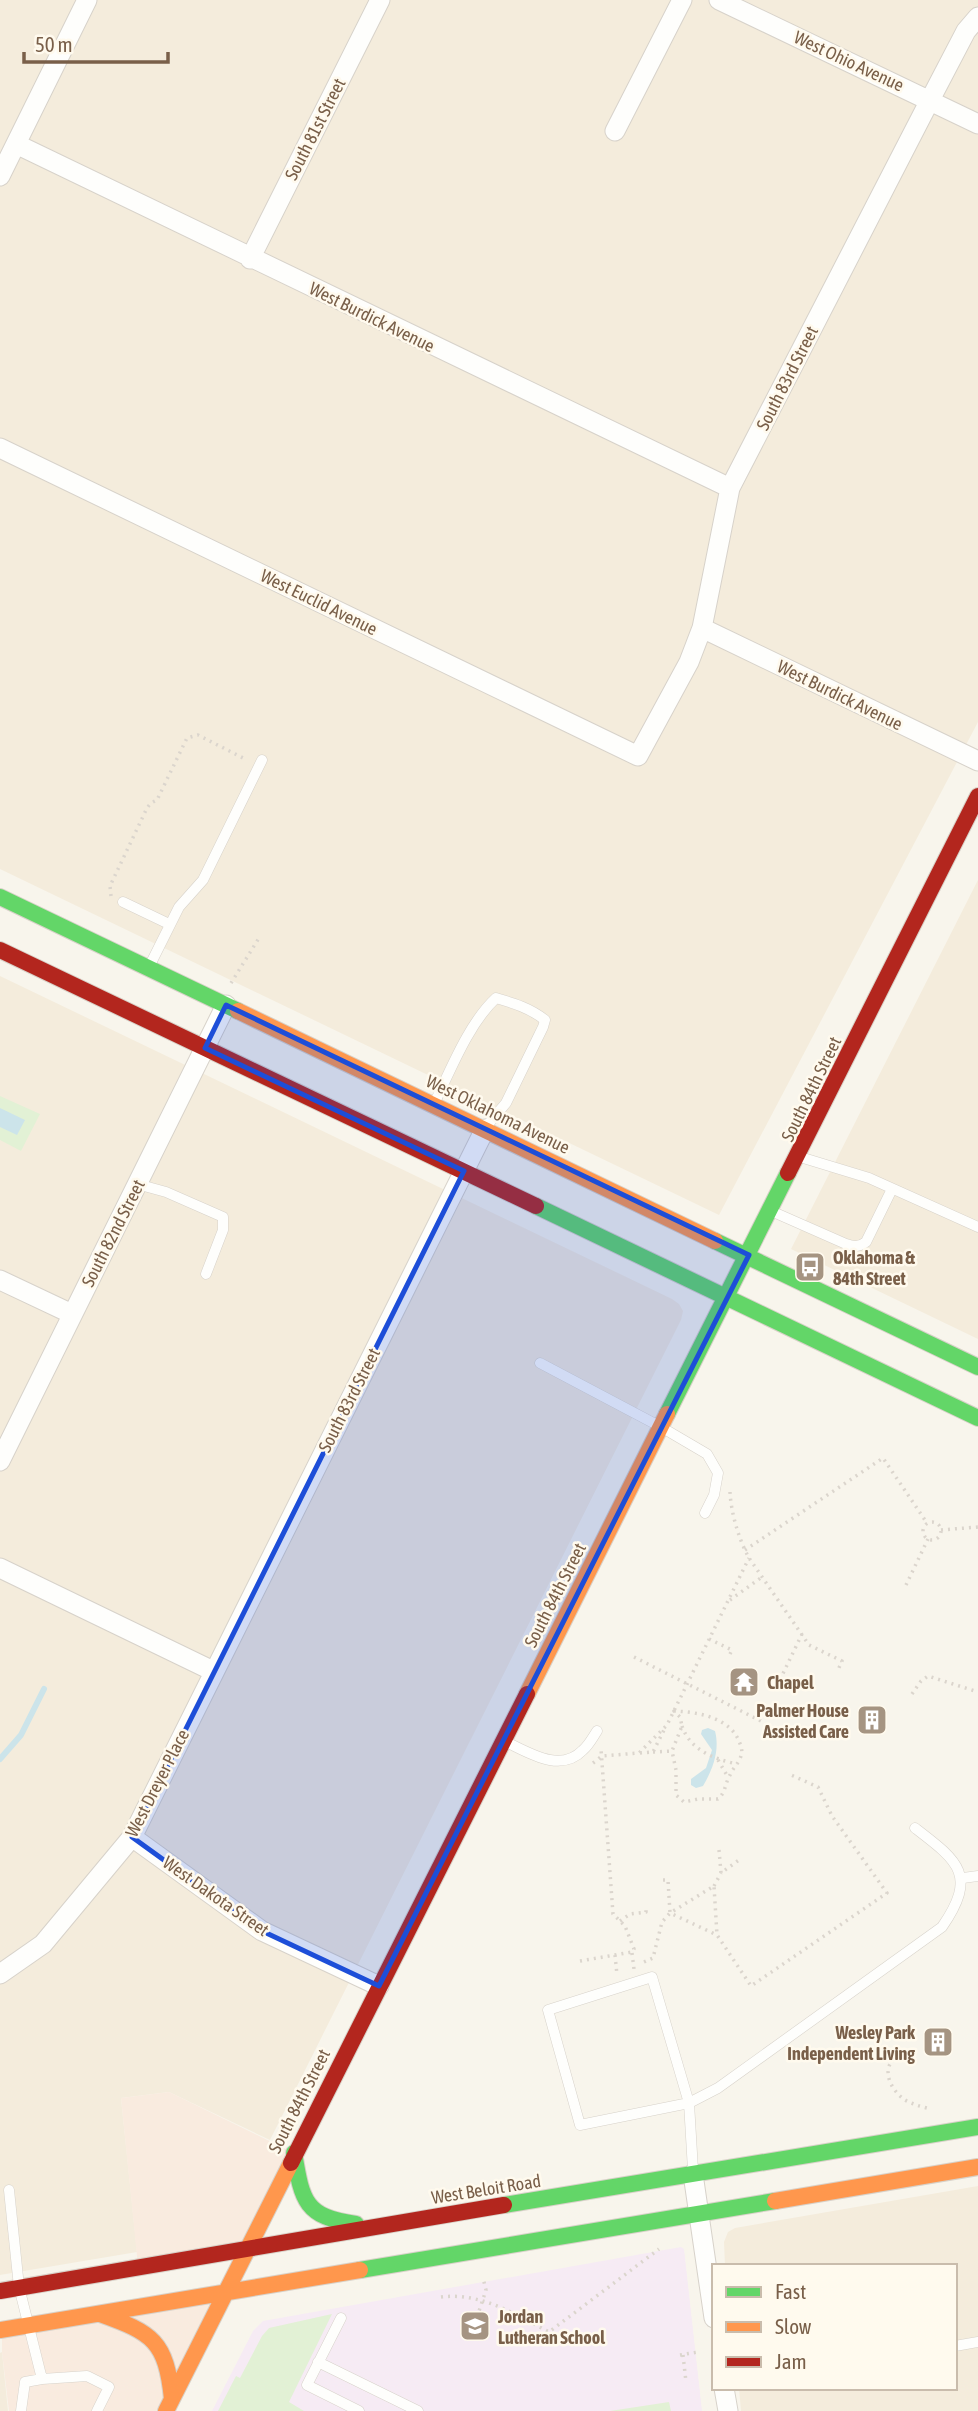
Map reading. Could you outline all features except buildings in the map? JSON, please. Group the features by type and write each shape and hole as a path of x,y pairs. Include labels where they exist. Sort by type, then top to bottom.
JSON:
{"main road":[{"name":"South 84th Street","path":"169,2405 978,796"},
{"name":"West Oklahoma Avenue","path":"1,901 149,968 978,1367"},
{"path":"0,950 978,1418"},
{"name":"West Beloit Road","path":"0,2291 978,2127"},
{"path":"295,2153 299,2183 312,2211 330,2220 380,2226"},
{"path":"0,2330 978,2167"},
{"path":"97,2313 138,2328 159,2346 170,2371 169,2405"}],"street":[{"path":"0,176 87,0"},
{"name":"South 81st Street","path":"250,259 380,0"},
{"path":"615,131 682,0"},
{"name":"West Ohio Avenue","path":"719,0 978,124"},
{"name":"South 83rd Street","path":"638,756 689,662 702,628 730,488 966,31 978,18"},
{"name":"West Burdick Avenue","path":"16,144 730,488"},
{"name":"West Euclid Avenue","path":"0,449 638,756"},
{"name":"West Burdick Avenue","path":"702,628 978,761"},
{"name":"South 82nd Street","path":"0,1461 226,1005"},
{"name":"South 83rd Street","path":"212,1671 485,1129"},
{"path":"0,1279 72,1314"},
{"path":"0,1568 212,1671"},
{"name":"West Dreyer Place","path":"0,1974 43,1944 132,1837 212,1671"},
{"name":"West Dakota Street","path":"132,1837 262,1931 379,1986"},
{"path":"693,2174 712,2305"},
{"path":"724,2390 727,2411"}],"lane":[{"path":"149,968 179,907 203,880 260,763"},
{"path":"123,902 169,924"},
{"path":"434,1104 472,1030 495,998 537,1014 545,1020 538,1039 506,1102 485,1129"},
{"path":"798,1157 869,1178 978,1227"},
{"path":"137,1184 166,1192 223,1217 223,1230 206,1274"},
{"path":"771,1212 853,1247 861,1246 866,1242 892,1189"},
{"path":"540,1363 662,1427 707,1454 718,1473 714,1495 705,1513"},
{"path":"504,1740 552,1761 569,1760 583,1750 597,1731"},
{"path":"693,2174 689,2103 652,1977 548,2010 580,2125 689,2103 718,2088 942,1927 961,1895 963,1878 951,1856 915,1828"},
{"path":"963,1878 978,1876"},
{"path":"9,2190 19,2287 42,2379"},
{"path":"341,2318 307,2385 359,2411"},
{"path":"957,2346 978,2342"},
{"path":"318,2362 418,2411"},
{"path":"21,2411 25,2382 87,2376 109,2387 97,2411"}],"path":[{"path":"123,902 116,903 111,896 110,886 147,808 157,800 187,738 198,736 260,763"},
{"path":"230,985 259,938"},
{"path":"745,1550 883,1458 927,1523"},
{"path":"732,1483 731,1503 745,1550 809,1646"},
{"path":"927,1523 937,1524 941,1530"},
{"path":"927,1523 923,1532 928,1539"},
{"path":"941,1530 978,1527"},
{"path":"928,1539 937,1537 941,1530"},
{"path":"906,1585 928,1539"},
{"path":"653,1752 750,1558"},
{"path":"728,1600 762,1577"},
{"path":"777,1686 802,1634"},
{"path":"709,1639 732,1650 730,1654"},
{"path":"799,1640 842,1661 838,1670"},
{"path":"634,1657 765,1723"},
{"path":"912,1694 928,1676 978,1692"},
{"path":"674,1711 680,1717 690,1743 707,1754 737,1765"},
{"path":"674,1711 695,1712 727,1724 736,1733 742,1747 742,1756 729,1777 723,1794 718,1798 698,1798 684,1802 676,1795 676,1770 672,1751 682,1726"},
{"path":"639,1753 667,1725"},
{"path":"586,1767 602,1756 672,1751"},
{"path":"580,1961 632,1952 634,1949 625,1926 613,1914 602,1756"},
{"path":"717,1758 729,1777"},
{"path":"714,1886 717,1935 751,1986 887,1893 832,1816 818,1787 791,1774"},
{"path":"719,1850 721,1873"},
{"path":"645,1962 653,1958 662,1922 670,1913 714,1886 721,1873 738,1860"},
{"path":"663,1880 668,1880 670,1913"},
{"path":"620,1921 630,1914 646,1912 646,1909"},
{"path":"670,1913 717,1935"},
{"path":"615,1955 619,1987"},
{"path":"900,2055 892,2059 889,2065 889,2081 903,2099 927,2108 928,2111"},
{"path":"440,2297 451,2295 499,2306 549,2332 659,2249"},
{"path":"477,2318 486,2290 483,2278"},
{"path":"686,2382 682,2355 698,2352"}],"highlighted area":[{"path":"226,1005 749,1255 379,1986 262,1931 132,1837 464,1171 205,1048"}],"shaded area":[{"path":"0,0 978,0 978,722 719,1215 0,869"},
{"path":"978,880 978,1339 791,1249"},
{"path":"0,976 672,1299 683,1311 681,1320 270,2140 169,2092 121,2098 137,2252 0,2275"},
{"path":"169,2092 294,2153 247,2248 138,2266 121,2098"},
{"path":"978,2186 978,2411 741,2411 739,2390 957,2390 957,2264 725,2264 724,2242 728,2232 735,2228"},
{"name":"Jordan Lutheran School","path":"681,2247 684,2249 702,2411 212,2411 253,2331 263,2321"},
{"path":"225,2291 166,2411 9,2411 2,2330"},
{"path":"2,2352 8,2411 0,2411"}],"green space":[{"path":"0,1096 40,1114 21,1151 0,1140"},
{"path":"332,2314 289,2402 304,2411 218,2411 236,2376 240,2378 269,2328"},
{"path":"669,2402 671,2411 610,2411"}],"water":[{"path":"0,1108 25,1120 17,1135 0,1127"},
{"path":"708,1728 715,1731 716,1752 713,1766 703,1786 696,1788 691,1785 691,1779 706,1768 712,1750 701,1734 702,1730"}],"waterway":[{"path":"0,1759 21,1735 44,1689"}],"traffic: fast":[{"path":"0,897 238,1011"},
{"path":"667,1414 788,1173"},
{"path":"536,1206 978,1418"},
{"path":"715,1241 978,1367"},
{"path":"504,2205 978,2127"},
{"path":"294,2153 303,2194 308,2204 326,2217 356,2224"},
{"path":"360,2270 775,2201"}],"traffic: slow":[{"path":"238,1011 715,1241"},
{"path":"527,1694 667,1414"},
{"path":"166,2411 291,2163"},
{"path":"775,2201 978,2167"},
{"path":"0,2330 360,2270"},
{"path":"100,2314 133,2327 154,2342 166,2364 172,2399"}],"traffic: jam":[{"path":"788,1173 978,796"},
{"path":"0,950 536,1206"},
{"path":"291,2163 527,1694"},
{"path":"0,2291 504,2205"}],"place":[{"name":"Oklahoma & 84th Street","path":"810,1267"},
{"name":"Chapel","path":"744,1682"},
{"name":"Palmer House Assisted Care","path":"872,1720"},
{"name":"Wesley Park Independent Living","path":"938,2042"},
{"name":"Jordan Lutheran School","path":"475,2326"}]}
